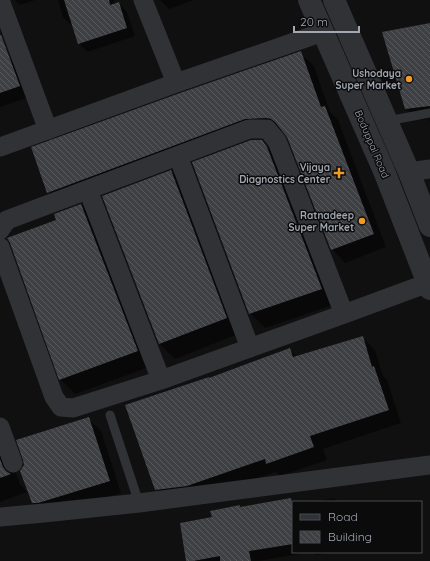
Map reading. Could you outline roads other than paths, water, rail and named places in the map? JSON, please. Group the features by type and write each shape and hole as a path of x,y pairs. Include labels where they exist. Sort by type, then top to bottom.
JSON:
{"street":[{"path":"0,0 48,130"},
{"path":"143,0 176,83"},
{"name":"Boduppal Road","path":"309,0 381,164 429,286"},
{"path":"334,0 387,121 420,170 430,226"},
{"path":"0,147 176,83 323,32"},
{"path":"0,230 7,220 249,129 266,129 277,141 344,314"},
{"path":"178,156 250,348"},
{"path":"88,190 161,380"},
{"path":"0,247 54,397 61,407 73,408 161,380 344,314 429,286"},
{"path":"0,427 13,463"},
{"path":"0,517 44,514 139,503 430,465"}],"lane":[{"path":"387,121 430,113"},
{"path":"110,415 139,503"}],"place":[{"name":"Ushodaya Super Market","path":"409,79"},
{"name":"Vijaya Diagnostics Center","path":"339,173"},
{"name":"Ratnadeep Super Market","path":"362,221"}]}
